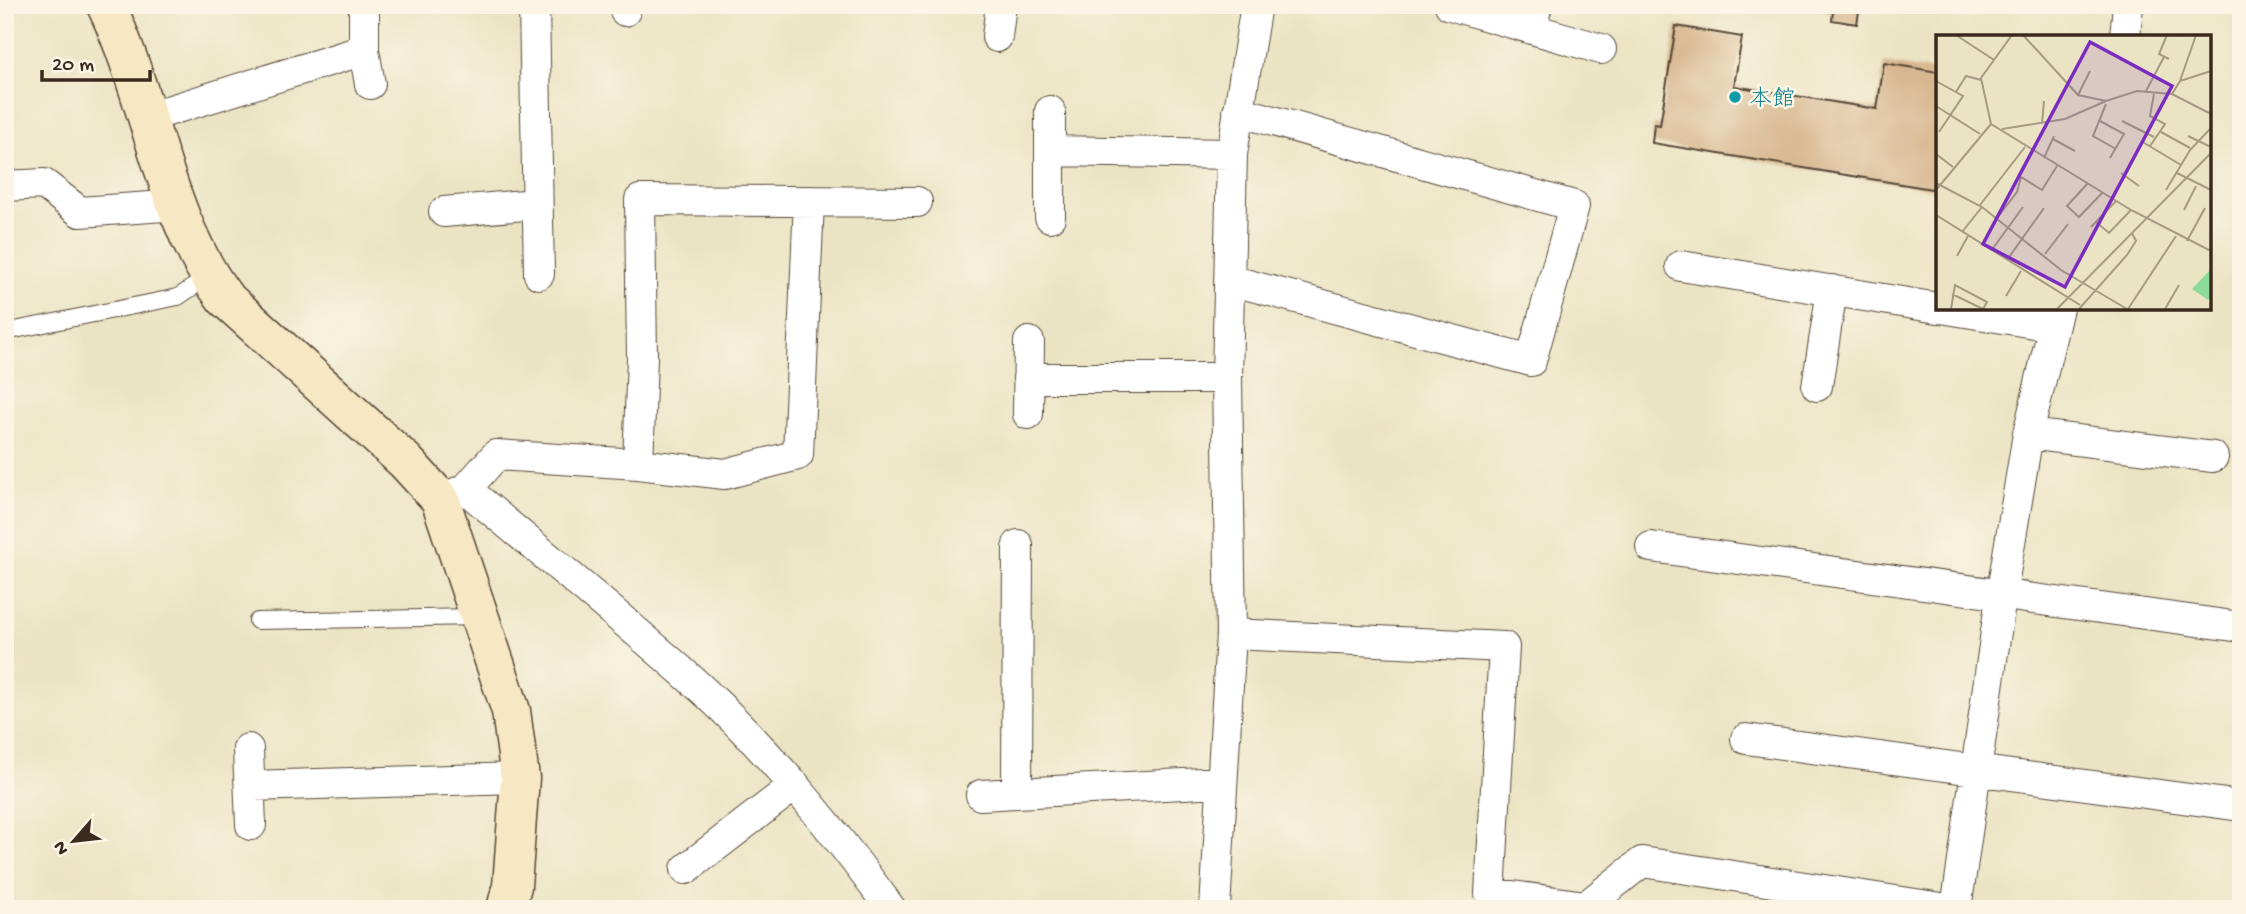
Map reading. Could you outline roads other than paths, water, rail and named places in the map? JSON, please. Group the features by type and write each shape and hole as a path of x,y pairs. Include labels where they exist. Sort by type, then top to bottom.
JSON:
{"street":[{"path":"106,5 121,37 178,205 208,276 225,298 405,461 453,494 706,693 795,785 891,909"},
{"path":"363,5 364,50 370,84"},
{"path":"534,5 539,274"},
{"path":"997,37 1001,5"},
{"path":"1215,909 1220,782 1231,634 1227,378 1232,154 1256,5"},
{"path":"1450,5 1534,17 1601,49"},
{"path":"2125,35 2128,5"},
{"path":"148,117 364,50"},
{"path":"1050,111 1050,216"},
{"path":"1230,280 1531,361 1574,206 1238,111"},
{"path":"1050,151 1232,154"},
{"path":"5,186 44,184 80,212 178,205"},
{"path":"638,464 642,358 640,200 917,202"},
{"path":"453,494 496,455 638,464 725,474 798,455 810,201"},
{"path":"444,212 536,204"},
{"path":"1681,266 1936,307"},
{"path":"1817,386 1832,290"},
{"path":"1956,909 2001,597 2028,434 2055,317 1965,310"},
{"path":"1028,414 1029,342"},
{"path":"1028,378 1227,378"},
{"path":"2028,434 2213,457"},
{"path":"453,494 481,617 511,711 520,778 512,886 506,909"},
{"path":"1017,792 1018,545"},
{"path":"1651,547 2001,597 2241,626"},
{"path":"1231,634 1504,648 1489,901 1586,906 1642,862 1948,909"},
{"path":"1746,739 2241,806"},
{"path":"248,749 251,825"},
{"path":"250,786 520,778"},
{"path":"981,795 1220,782"},
{"path":"686,869 795,785"}],"lane":[{"path":"5,332 178,297 208,276"},
{"path":"257,621 481,617"}],"place":[{"name":"本館","path":"1735,97"}]}
